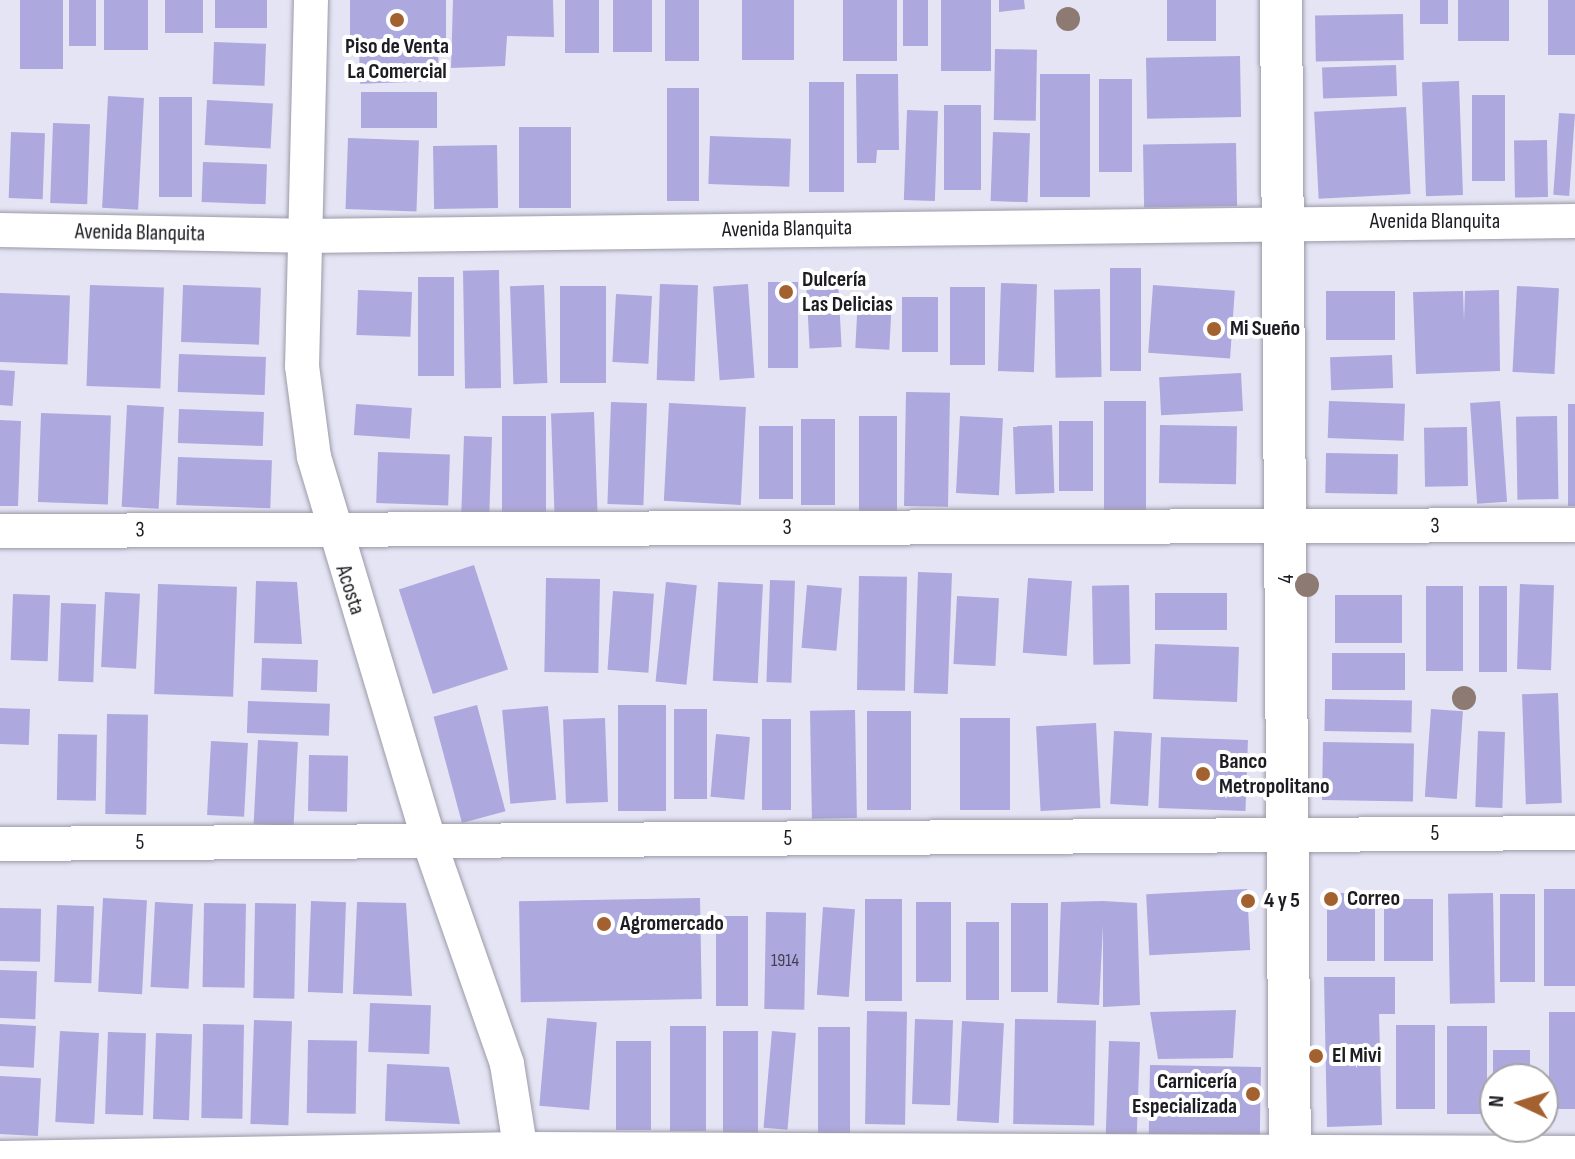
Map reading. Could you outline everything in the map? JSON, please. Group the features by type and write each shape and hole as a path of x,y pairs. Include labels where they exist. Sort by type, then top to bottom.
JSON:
{"street":[{"name":"Acosta","path":"311,0 302,366 330,528 429,841 507,1064 522,1154"},
{"name":"4","path":"1281,0 1286,223 1290,1156"},
{"name":"Avenida Blanquita","path":"0,230 303,236 1575,221"},
{"name":"3","path":"0,531 1575,525"},
{"name":"5","path":"0,844 1575,833"},
{"path":"0,1158 1575,1153"}],"building":[{"path":"20,0 63,0 63,69 20,69"},
{"path":"69,0 96,0 96,46 69,46"},
{"path":"104,0 148,0 148,50 104,50"},
{"path":"165,0 203,0 203,33 165,33"},
{"path":"215,0 267,0 267,28 215,28"},
{"name":"Piso de Venta La Comercial","path":"350,0 446,0 446,39 350,39"},
{"path":"453,0 553,0 554,37 507,36 505,66 451,68"},
{"path":"565,0 599,0 599,53 565,53"},
{"path":"613,0 652,0 652,52 613,52"},
{"path":"665,0 699,0 699,61 665,61"},
{"path":"742,0 794,0 794,60 742,60"},
{"path":"843,0 897,0 897,61 843,61"},
{"path":"903,0 928,0 928,46 903,46"},
{"path":"941,0 991,0 991,71 941,71"},
{"path":"999,0 1024,0 1025,9 999,12"},
{"path":"1167,0 1216,0 1216,41 1167,41"},
{"path":"1420,0 1448,0 1448,24 1420,24"},
{"path":"1458,0 1509,0 1509,41 1458,41"},
{"path":"1548,0 1575,0 1575,55 1548,55"},
{"path":"1403,14 1404,60 1316,62 1315,16"},
{"path":"214,42 266,44 265,86 213,84"},
{"path":"438,48 439,81 360,84 359,51"},
{"path":"995,49 1037,50 1036,121 994,120"},
{"path":"1240,56 1241,117 1147,119 1146,58"},
{"path":"1396,65 1397,96 1323,99 1322,68"},
{"path":"856,74 898,74 899,150 877,150 876,163 857,163"},
{"path":"1040,74 1090,74 1090,197 1040,197"},
{"path":"1099,79 1132,79 1132,172 1099,172"},
{"path":"1459,81 1463,195 1426,196 1422,82"},
{"path":"809,82 844,82 844,192 809,192"},
{"path":"667,88 699,88 699,201 667,201"},
{"path":"361,92 437,92 437,128 361,128"},
{"path":"1472,95 1505,95 1505,181 1472,181"},
{"path":"108,96 144,98 138,210 102,208"},
{"path":"159,97 192,97 192,197 159,197"},
{"path":"207,100 273,103 271,148 205,145"},
{"path":"944,105 981,105 981,190 944,190"},
{"path":"1406,107 1411,194 1319,199 1314,112"},
{"path":"907,110 938,111 935,201 904,200"},
{"path":"1559,113 1575,114 1569,196 1553,195"},
{"path":"53,123 90,124 87,204 50,203"},
{"path":"519,127 571,127 571,208 519,208"},
{"path":"11,132 45,133 43,199 9,198"},
{"path":"993,132 1030,133 1028,202 991,201"},
{"path":"710,136 791,139 789,187 708,184"},
{"path":"348,138 419,140 416,211 346,209"},
{"path":"1547,140 1548,197 1515,198 1514,141"},
{"path":"1236,143 1237,206 1144,208 1143,145"},
{"path":"497,145 498,208 434,209 433,146"},
{"path":"203,162 267,164 266,204 202,202"},
{"path":"1110,268 1141,268 1141,371 1110,371"},
{"path":"499,270 501,388 465,389 463,271"},
{"path":"418,277 454,277 454,376 418,376"},
{"path":"838,279 842,347 810,349 806,281"},
{"path":"768,282 798,282 798,368 768,368"},
{"path":"1001,283 1037,284 1034,372 998,371"},
{"path":"660,284 698,285 695,381 657,380"},
{"path":"748,284 755,378 720,380 713,286"},
{"path":"90,285 164,288 160,389 86,386"},
{"path":"183,285 261,288 259,345 181,342"},
{"path":"544,285 547,383 513,384 510,286"},
{"path":"1153,285 1235,291 1230,359 1148,353"},
{"path":"560,286 606,286 606,383 560,383"},
{"path":"1517,286 1559,288 1554,374 1512,372"},
{"path":"950,287 985,287 985,365 950,365"},
{"path":"1100,289 1102,377 1056,378 1054,290"},
{"path":"358,290 412,292 410,337 356,335"},
{"path":"1499,290 1500,371 1416,374 1413,292 1463,291 1464,321 1465,291"},
{"path":"1326,291 1395,291 1395,340 1326,340"},
{"path":"0,293 70,295 68,364 0,362"},
{"path":"616,294 652,296 648,364 612,362"},
{"path":"858,297 892,299 889,350 855,348"},
{"path":"902,297 938,297 938,352 902,352"},
{"path":"179,354 266,357 265,395 178,392"},
{"path":"1392,355 1393,388 1331,390 1330,357"},
{"path":"0,370 15,371 13,406 0,405"},
{"path":"1241,373 1243,411 1161,415 1159,377"},
{"path":"906,392 950,393 948,507 904,506"},
{"path":"1104,401 1146,401 1146,513 1104,513"},
{"path":"1329,401 1405,404 1404,441 1328,438"},
{"path":"1500,401 1507,502 1477,504 1470,403"},
{"path":"611,402 647,403 643,505 607,504"},
{"path":"669,403 746,407 741,505 664,501"},
{"path":"356,404 412,408 410,439 354,435"},
{"path":"1568,404 1575,404 1575,506 1568,506"},
{"path":"127,405 164,407 159,509 122,507"},
{"path":"179,409 264,412 263,446 178,443"},
{"path":"594,412 597,512 555,513 551,414"},
{"path":"41,413 111,415 108,504 38,502"},
{"path":"502,416 546,416 546,513 502,513"},
{"path":"859,416 897,416 897,512 859,512"},
{"path":"960,416 1003,418 999,495 956,493"},
{"path":"1557,416 1558,499 1517,500 1516,417"},
{"path":"801,419 835,419 835,505 801,505"},
{"path":"0,420 21,421 18,506 0,506"},
{"path":"1059,421 1093,421 1093,491 1059,491"},
{"path":"1052,425 1054,493 1015,494 1013,426"},
{"path":"1160,425 1237,426 1236,484 1159,483"},
{"path":"759,426 793,426 793,499 759,499"},
{"path":"1467,427 1468,486 1425,487 1424,428"},
{"path":"464,436 492,437 489,513 461,512"},
{"path":"378,452 450,455 448,505 376,503"},
{"path":"1326,453 1398,454 1397,494 1325,493"},
{"path":"178,457 272,460 270,508 176,505"},
{"path":"474,565 508,670 433,694 399,589"},
{"path":"918,572 952,573 948,694 914,693"},
{"path":"859,576 907,577 905,691 857,690"},
{"path":"546,578 600,579 598,673 544,672"},
{"path":"1028,578 1072,581 1067,656 1023,653"},
{"path":"770,580 795,581 791,683 766,682"},
{"path":"256,581 297,582 302,644 254,643"},
{"path":"666,582 697,585 686,685 656,681"},
{"path":"718,582 763,584 758,683 713,681"},
{"path":"158,584 237,587 233,697 154,694"},
{"path":"1520,584 1554,585 1551,670 1517,669"},
{"path":"807,585 842,588 836,651 802,648"},
{"path":"1129,585 1130,664 1093,665 1092,586"},
{"path":"1426,586 1463,586 1463,671 1426,671"},
{"path":"1479,586 1507,586 1507,672 1479,672"},
{"path":"613,591 654,594 648,673 607,670"},
{"path":"105,592 140,594 136,669 101,667"},
{"path":"1155,593 1227,593 1227,630 1155,630"},
{"path":"13,594 50,595 48,661 11,660"},
{"path":"1335,595 1402,595 1402,643 1335,643"},
{"path":"957,596 999,598 995,666 953,664"},
{"path":"61,603 96,604 93,682 58,681"},
{"path":"1155,644 1239,647 1237,702 1153,699"},
{"path":"1332,653 1405,653 1405,690 1332,690"},
{"path":"262,658 318,660 317,692 261,690"},
{"path":"1558,693 1562,803 1526,804 1522,694"},
{"path":"1325,699 1412,701 1411,733 1324,731"},
{"path":"248,701 330,704 329,736 247,733"},
{"path":"477,705 505,811 462,823 434,717"},
{"path":"618,705 666,705 666,811 618,811"},
{"path":"548,706 556,800 510,804 502,710"},
{"path":"0,708 30,709 29,745 0,744"},
{"path":"674,709 707,709 707,799 674,799"},
{"path":"1431,709 1463,711 1457,799 1425,797"},
{"path":"855,710 857,818 812,819 810,711"},
{"path":"867,711 911,711 911,810 867,810"},
{"path":"107,714 148,715 146,815 105,814"},
{"path":"605,718 608,802 566,803 563,719"},
{"path":"960,718 1010,718 1010,810 960,810"},
{"path":"762,719 791,719 791,810 762,810"},
{"path":"1096,723 1100,808 1041,811 1036,726"},
{"path":"1114,731 1152,733 1148,806 1110,804"},
{"path":"1478,731 1505,732 1502,808 1475,807"},
{"path":"58,734 97,735 96,801 57,800"},
{"path":"716,734 750,737 744,800 711,797"},
{"name":"Banco Metropolitano","path":"1161,737 1248,740 1245,811 1159,808"},
{"path":"258,740 298,742 294,826 254,824"},
{"path":"211,741 248,743 244,817 207,815"},
{"path":"1323,742 1414,744 1413,802 1322,800"},
{"path":"309,755 348,756 347,812 308,811"},
{"path":"1247,889 1250,950 1149,955 1146,894"},
{"path":"1544,889 1575,889 1575,986 1544,986"},
{"path":"1327,893 1375,893 1375,961 1327,961"},
{"path":"1493,893 1495,1003 1450,1004 1448,894"},
{"path":"1500,894 1535,894 1535,982 1500,982"},
{"path":"103,898 147,900 142,994 98,992"},
{"path":"700,898 702,999 521,1002 519,901"},
{"path":"865,899 902,899 902,1001 865,1001"},
{"path":"1384,899 1433,899 1433,961 1384,961"},
{"path":"311,901 346,902 343,993 308,992"},
{"path":"155,902 193,904 188,989 151,987"},
{"path":"357,902 406,903 412,996 353,994"},
{"path":"916,902 951,902 951,982 916,982"},
{"path":"1061,902 1137,903 1140,1005 1103,1007 1103,925 1099,1005 1057,1003"},
{"path":"204,903 246,904 245,988 203,987"},
{"path":"255,903 296,904 294,999 253,998"},
{"path":"1011,903 1048,903 1048,992 1011,992"},
{"path":"57,905 94,906 91,983 54,982"},
{"path":"823,907 855,909 849,997 817,995"},
{"path":"0,908 41,909 40,962 0,961"},
{"path":"766,912 806,913 804,1010 764,1009"},
{"path":"716,916 748,916 748,1006 716,1006"},
{"path":"966,922 999,922 999,1000 966,1000"},
{"path":"0,970 37,971 35,1019 0,1018"},
{"path":"1324,977 1395,977 1395,1014 1379,1014 1382,1125 1327,1127"},
{"path":"370,1003 431,1005 429,1054 368,1052"},
{"path":"1236,1010 1233,1058 1158,1059 1150,1012"},
{"path":"867,1011 907,1012 905,1125 865,1124"},
{"path":"1549,1012 1575,1012 1575,1109 1559,1109 1559,1063 1549,1063"},
{"path":"547,1018 597,1022 589,1110 539,1106"},
{"path":"915,1019 953,1020 950,1105 912,1104"},
{"path":"1015,1019 1096,1020 1094,1125 1013,1124"},
{"path":"254,1020 292,1021 288,1125 250,1124"},
{"path":"962,1021 1004,1023 999,1123 957,1121"},
{"path":"0,1024 36,1026 34,1068 0,1066"},
{"path":"203,1024 244,1025 242,1119 201,1118"},
{"path":"1396,1025 1435,1025 1435,1109 1396,1109"},
{"path":"670,1026 706,1026 706,1131 670,1131"},
{"path":"1447,1026 1487,1026 1487,1063 1479,1063 1479,1114 1447,1114"},
{"path":"818,1027 850,1027 850,1133 818,1133"},
{"path":"60,1031 99,1033 94,1124 55,1122"},
{"path":"723,1031 758,1031 758,1135 723,1135"},
{"path":"772,1031 796,1033 787,1130 764,1128"},
{"path":"108,1032 146,1033 143,1115 105,1114"},
{"path":"156,1033 192,1034 189,1120 153,1119"},
{"path":"308,1040 357,1041 356,1114 307,1113"},
{"path":"616,1041 651,1041 651,1130 616,1130"},
{"path":"1109,1041 1140,1042 1137,1136 1106,1135"},
{"path":"1493,1050 1530,1050 1530,1063 1493,1063"},
{"path":"387,1064 449,1067 460,1124 385,1121"},
{"path":"1150,1065 1261,1067 1260,1138 1149,1136"},
{"path":"0,1076 41,1078 38,1136 0,1134"}],"place":[{"name":"Piso de Venta La Comercial","path":"397,20"},
{"name":"Dulcería Las Delicias","path":"786,292"},
{"name":"Mi Sueño","path":"1214,329"},
{"name":"Banco Metropolitano","path":"1203,774"},
{"name":"Correo","path":"1331,899"},
{"name":"4 y 5","path":"1248,901"},
{"name":"Agromercado","path":"604,924"},
{"name":"El Mivi","path":"1316,1056"},
{"name":"Carnicería Especializada","path":"1253,1094"}]}
